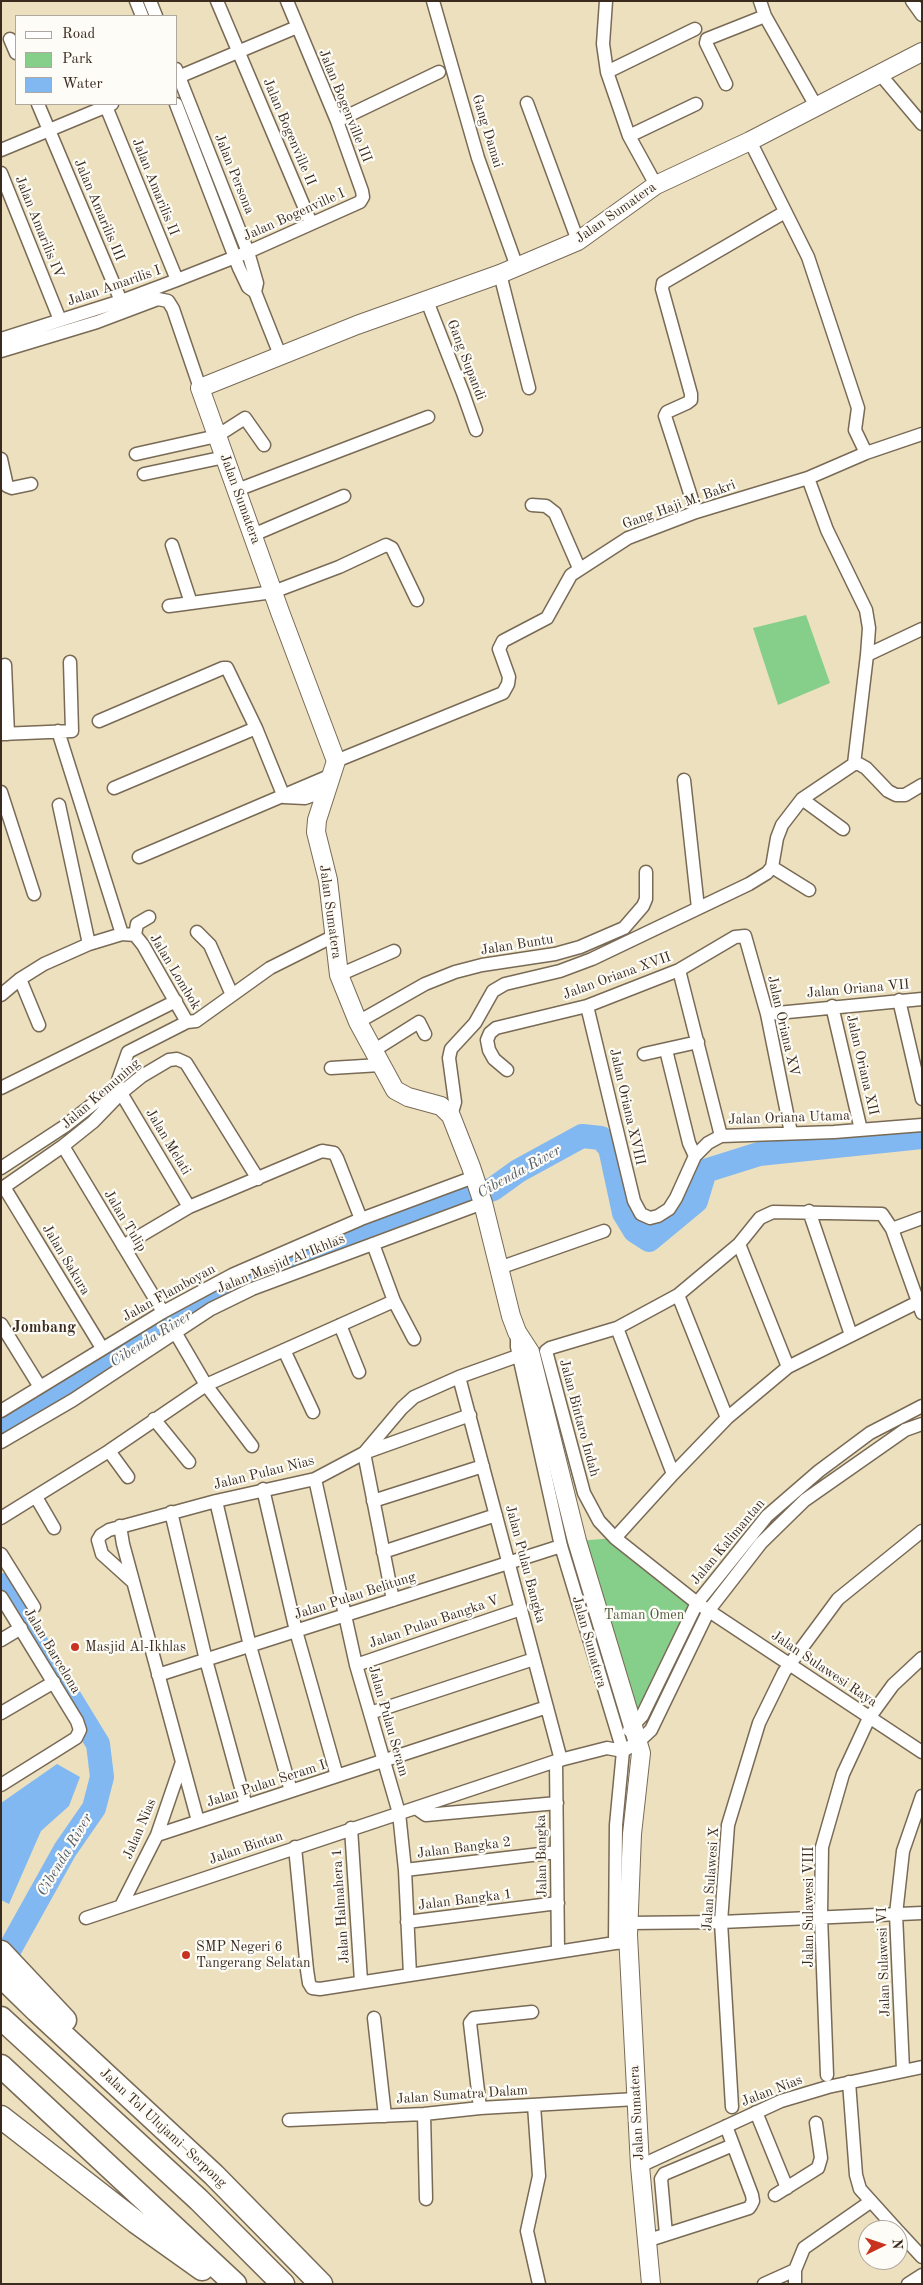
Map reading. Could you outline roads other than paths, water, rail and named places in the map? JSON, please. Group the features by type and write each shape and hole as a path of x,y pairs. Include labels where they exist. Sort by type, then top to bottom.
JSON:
{"highway":[{"path":"1,1952 41,2004"},
{"name":"Jalan Tol Ulujami–Serpong","path":"1,1976 41,2004 321,2284"},
{"name":"Jalan Tol Ulujami–Serpong","path":"1,2018 199,2200 283,2284"},
{"path":"1,2066 235,2284"},
{"path":"4,2119 136,2222 223,2284"}],"street":[{"path":"136,1 142,15"},
{"path":"150,1 156,15"},
{"name":"Jalan Bogenville II","path":"217,1 311,223"},
{"name":"Jalan Bogenville III","path":"287,1 337,121 363,197"},
{"name":"Gang Damai","path":"433,1 478,158 517,268"},
{"path":"760,1 765,16 816,106"},
{"path":"912,1 922,15"},
{"path":"607,2 602,44 607,72 629,136 656,185"},
{"path":"726,84 706,43 707,39 765,16"},
{"path":"178,75 297,28"},
{"path":"607,72 695,29"},
{"path":"10,39 15,50"},
{"name":"Jalan Sumatera","path":"622,1942 628,1923 632,1834 641,1764 630,1735 525,1354 511,1316 478,1189 451,1116 441,1106 408,1097 395,1090 358,1022 340,975 328,880 316,832 317,820 333,775 254,535 200,388 280,355 517,268 578,241 656,185 750,141 922,52"},
{"path":"337,121 439,72"},
{"path":"880,73 922,124"},
{"name":"Jalan Persona","path":"178,77 248,252 257,283 255,292"},
{"path":"527,103 578,241"},
{"path":"629,136 696,104"},
{"name":"Jalan Amarilis III","path":"38,105 120,301"},
{"path":"1,150 108,105"},
{"name":"Jalan Amarilis II","path":"108,105 177,280"},
{"name":"Jalan Persona","path":"176,105 235,257 248,287 255,292 280,355"},
{"path":"750,141 808,257 858,408 855,430 866,453"},
{"name":"Jalan Amarilis IV","path":"1,173 60,320"},
{"name":"Jalan Bogenville I","path":"235,257 360,202 363,197"},
{"path":"696,512 665,416 667,412 690,400 691,394 662,289 663,283 785,212"},
{"name":"Jalan Amarilis I","path":"1,339 120,301 235,257"},
{"path":"500,274 529,388"},
{"path":"1,352 97,322 158,299 168,301 174,309 200,388"},
{"name":"Gang Supandi","path":"427,301 476,430"},
{"path":"238,490 428,417"},
{"path":"136,454 217,436 245,418 264,445"},
{"name":"Gang Haji M. Bakri","path":"333,775 502,694 508,684 509,677 500,645 503,641 547,618 565,582 579,568 628,538 696,512 808,478 866,453 922,434"},
{"path":"144,474 225,458"},
{"path":"1,459 4,489 31,484"},
{"path":"808,478 827,530 866,610 868,628 867,655 854,764"},
{"path":"254,535 344,496"},
{"path":"532,505 546,506 555,513 579,568"},
{"path":"172,545 191,603"},
{"path":"169,606 273,592 339,567 386,545 392,548 417,600"},
{"path":"867,655 922,629"},
{"path":"5,665 5,734 72,731 70,662"},
{"path":"99,721 223,668 230,671 284,796"},
{"path":"114,788 256,728"},
{"name":"Jalan Lombok","path":"1,1168 65,1126 116,1086 128,1052 187,1022 143,945 128,935 58,731"},
{"path":"451,1116 454,1111 454,1102 449,1058 451,1049 475,1023 493,992 505,984 560,971 592,959 749,884 770,870 782,825 802,799 854,764 860,764 866,768 888,791 896,795 906,795 922,785"},
{"path":"139,857 284,796 305,798 333,775"},
{"path":"684,780 698,908"},
{"path":"1,792 4,812 34,894"},
{"path":"802,799 843,829"},
{"path":"59,805 89,944"},
{"path":"770,870 809,890"},
{"name":"Jalan Buntu","path":"358,1022 425,984 455,972 482,965 555,954 580,947 624,928 643,906 646,899 646,872"},
{"path":"1,995 20,979 44,964 89,944 128,935 137,924 149,917"},
{"path":"196,932 210,945 232,995"},
{"name":"Jalan Oriana XV","path":"735,937 740,935 747,939 767,1014 791,1133"},
{"path":"187,1022 196,1020 270,968 334,936"},
{"name":"Jalan Oriana XVII","path":"507,1070 494,1059 489,1050 487,1040 490,1033 496,1028 587,1006 679,970 735,937"},
{"path":"340,975 394,951"},
{"path":"679,970 722,1136"},
{"path":"20,979 39,1025"},
{"name":"Jalan Oriana VII","path":"767,1014 922,998"},
{"path":"1,1088 176,1000"},
{"path":"899,1000 922,1099"},
{"name":"Jalan Oriana XVIII","path":"587,1006 634,1201 641,1214"},
{"name":"Jalan Oriana XII","path":"832,1006 862,1130"},
{"path":"331,1068 377,1058 419,1022 425,1034"},
{"path":"644,1054 698,1042"},
{"path":"666,1050 689,1143 694,1156"},
{"name":"Jalan Kemuning","path":"3,1188 63,1146 93,1122 121,1093 142,1076 169,1060 182,1060 186,1063 258,1179"},
{"name":"Jalan Melati","path":"121,1093 189,1207"},
{"name":"Jalan Oriana Utama","path":"641,1214 650,1218 658,1216 669,1208 676,1198 694,1156 708,1143 722,1136 862,1130 922,1125"},
{"name":"Jalan Tulip","path":"63,1146 163,1312"},
{"path":"123,1246 189,1207 258,1179 316,1152 328,1151 337,1158 361,1219"},
{"name":"Jalan Sakura","path":"3,1188 102,1348"},
{"name":"Jalan Flamboyan","path":"1,1411 163,1312 232,1275 361,1219 478,1189"},
{"name":"Jalan Masjid Al Ikhlas","path":"1,1442 73,1400 211,1309 252,1290 373,1244 478,1189"},
{"path":"809,1211 851,1334"},
{"name":"Jalan Bintaro Indah","path":"709,1610 697,1603 615,1538 599,1521 584,1493 546,1351 550,1348 617,1328 678,1295 739,1244 765,1214 809,1211 879,1212 884,1216 892,1229"},
{"path":"615,1538 727,1418 788,1367 851,1334 920,1305 892,1229 922,1218"},
{"path":"499,1268 604,1231"},
{"path":"373,1244 394,1301 414,1339"},
{"path":"739,1244 788,1367"},
{"path":"678,1295 727,1418"},
{"path":"1,1518 109,1451 206,1385 394,1301"},
{"path":"1,1324 40,1387"},
{"path":"340,1325 359,1372"},
{"path":"617,1328 673,1474"},
{"path":"175,1332 206,1385 252,1446"},
{"path":"284,1350 313,1412"},
{"name":"Jalan Sumatera","path":"525,1354 561,1546 609,1710 630,1735"},
{"name":"Jalan Pulau Nias","path":"133,1582 102,1554 98,1546 101,1535 120,1526 171,1512 315,1479 364,1453 409,1401 460,1376 525,1354"},
{"name":"Jalan Pulau Bangka","path":"460,1376 547,1707 558,1761"},
{"name":"Jalan Kalimantan","path":"630,1735 642,1716 697,1603 767,1516 818,1471 870,1433 922,1406"},
{"path":"393,1600 364,1453 470,1414"},
{"path":"154,1419 189,1462"},
{"name":"Jalan Kalimantan","path":"630,1735 651,1730 709,1610 761,1543 805,1500 905,1430 922,1424"},
{"path":"109,1451 128,1477"},
{"path":"373,1501 483,1466"},
{"name":"Jalan Pulau Seram","path":"315,1479 356,1665 399,1813 405,1870 410,1975"},
{"path":"263,1490 296,1631 337,1776"},
{"path":"36,1497 54,1528"},
{"path":"216,1501 250,1646 291,1791"},
{"path":"171,1512 206,1660 246,1806"},
{"path":"383,1552 496,1515"},
{"path":"120,1526 133,1582 198,1822"},
{"name":"Jalan Sulawesi X","path":"732,2107 720,1922 728,1826 759,1723 789,1664 838,1599 922,1531"},
{"name":"Jalan Pulau Belitung","path":"158,1675 561,1546"},
{"path":"1,1554 34,1607"},
{"name":"Jalan Barcelona","path":"1,1597 78,1721 80,1730 76,1738 1,1786"},
{"name":"Jalan Pulau Bangka V","path":"356,1665 521,1609"},
{"name":"Jalan Sulawesi Raya","path":"709,1610 922,1752"},
{"path":"1,1640 20,1628"},
{"name":"Jalan Sulawesi VIII","path":"827,2076 821,1916 822,1847 843,1774 869,1718 893,1685 922,1658"},
{"path":"370,1713 534,1659"},
{"path":"1,1713 54,1682"},
{"name":"Jalan Pulau Seram I","path":"157,1835 547,1707"},
{"path":"623,1751 630,1735"},
{"name":"Jalan Bintan","path":"86,1918 351,1828 558,1761 607,1748 630,1735"},
{"name":"Jalan Bintan","path":"607,1748 623,1751"},
{"name":"Jalan Sumatera","path":"623,1751 616,1826 622,1942 651,2284"},
{"name":"Jalan Bangka","path":"558,1761 558,1951"},
{"name":"Jalan Nias","path":"121,1906 157,1835 182,1762"},
{"name":"Jalan Sulawesi VI","path":"902,2070 896,1914 903,1851 922,1796"},
{"path":"416,1808 426,1815 557,1803"},
{"name":"Jalan Halmahera 1","path":"351,1828 361,1981"},
{"path":"296,1847 309,1984 312,1988 317,1989 622,1942"},
{"name":"Jalan Bangka 2","path":"405,1870 557,1852"},
{"name":"Jalan Bangka 1","path":"407,1922 558,1903"},
{"path":"628,1923 720,1922 922,1912"},
{"path":"480,2108 470,2023 474,2018 532,2012"},
{"path":"374,2018 385,2116"},
{"name":"Jalan Nias","path":"640,2166 781,2101 849,2082 922,2067"},
{"path":"849,2082 856,2175 860,2189 888,2220"},
{"name":"Jalan Sumatra Dalam","path":"290,2120 424,2114 480,2108 636,2099"},
{"path":"534,2105 538,2176 527,2231 540,2284"},
{"path":"756,2112 787,2188"},
{"path":"424,2114 426,2199"},
{"path":"775,2195 820,2164 821,2158 816,2123"},
{"path":"646,2241 749,2208 753,2201 752,2195 726,2126"},
{"path":"666,2234 661,2179 664,2174 733,2144"},
{"path":"795,2284 795,2270 804,2248 870,2202"},
{"path":"908,2241 922,2257"},
{"path":"764,2284 795,2270"},
{"path":"908,2284 922,2275"}],"water":[{"path":"57,1764 80,1777 69,1806 41,1831 9,1904 1,1900 1,1803"}],"waterway":[{"name":"Cibenda River","path":"1,1432 224,1294 391,1226 493,1189 518,1171 582,1136 601,1138 610,1148 624,1213 635,1231 649,1240 696,1201 705,1171 759,1154 922,1137"},
{"name":"Cibenda River","path":"1,1585 98,1744 102,1777 94,1808 65,1850 1,1965"}],"place":[{"name":"Masjid Al-Ikhlas","path":"75,1647"},
{"name":"SMP Negeri 6 Tangerang Selatan","path":"186,1955"}],"district":[{"name":"Jombang","path":"44,1328"}],"park label":[{"name":"Taman Omen","path":"644,1615"}]}
